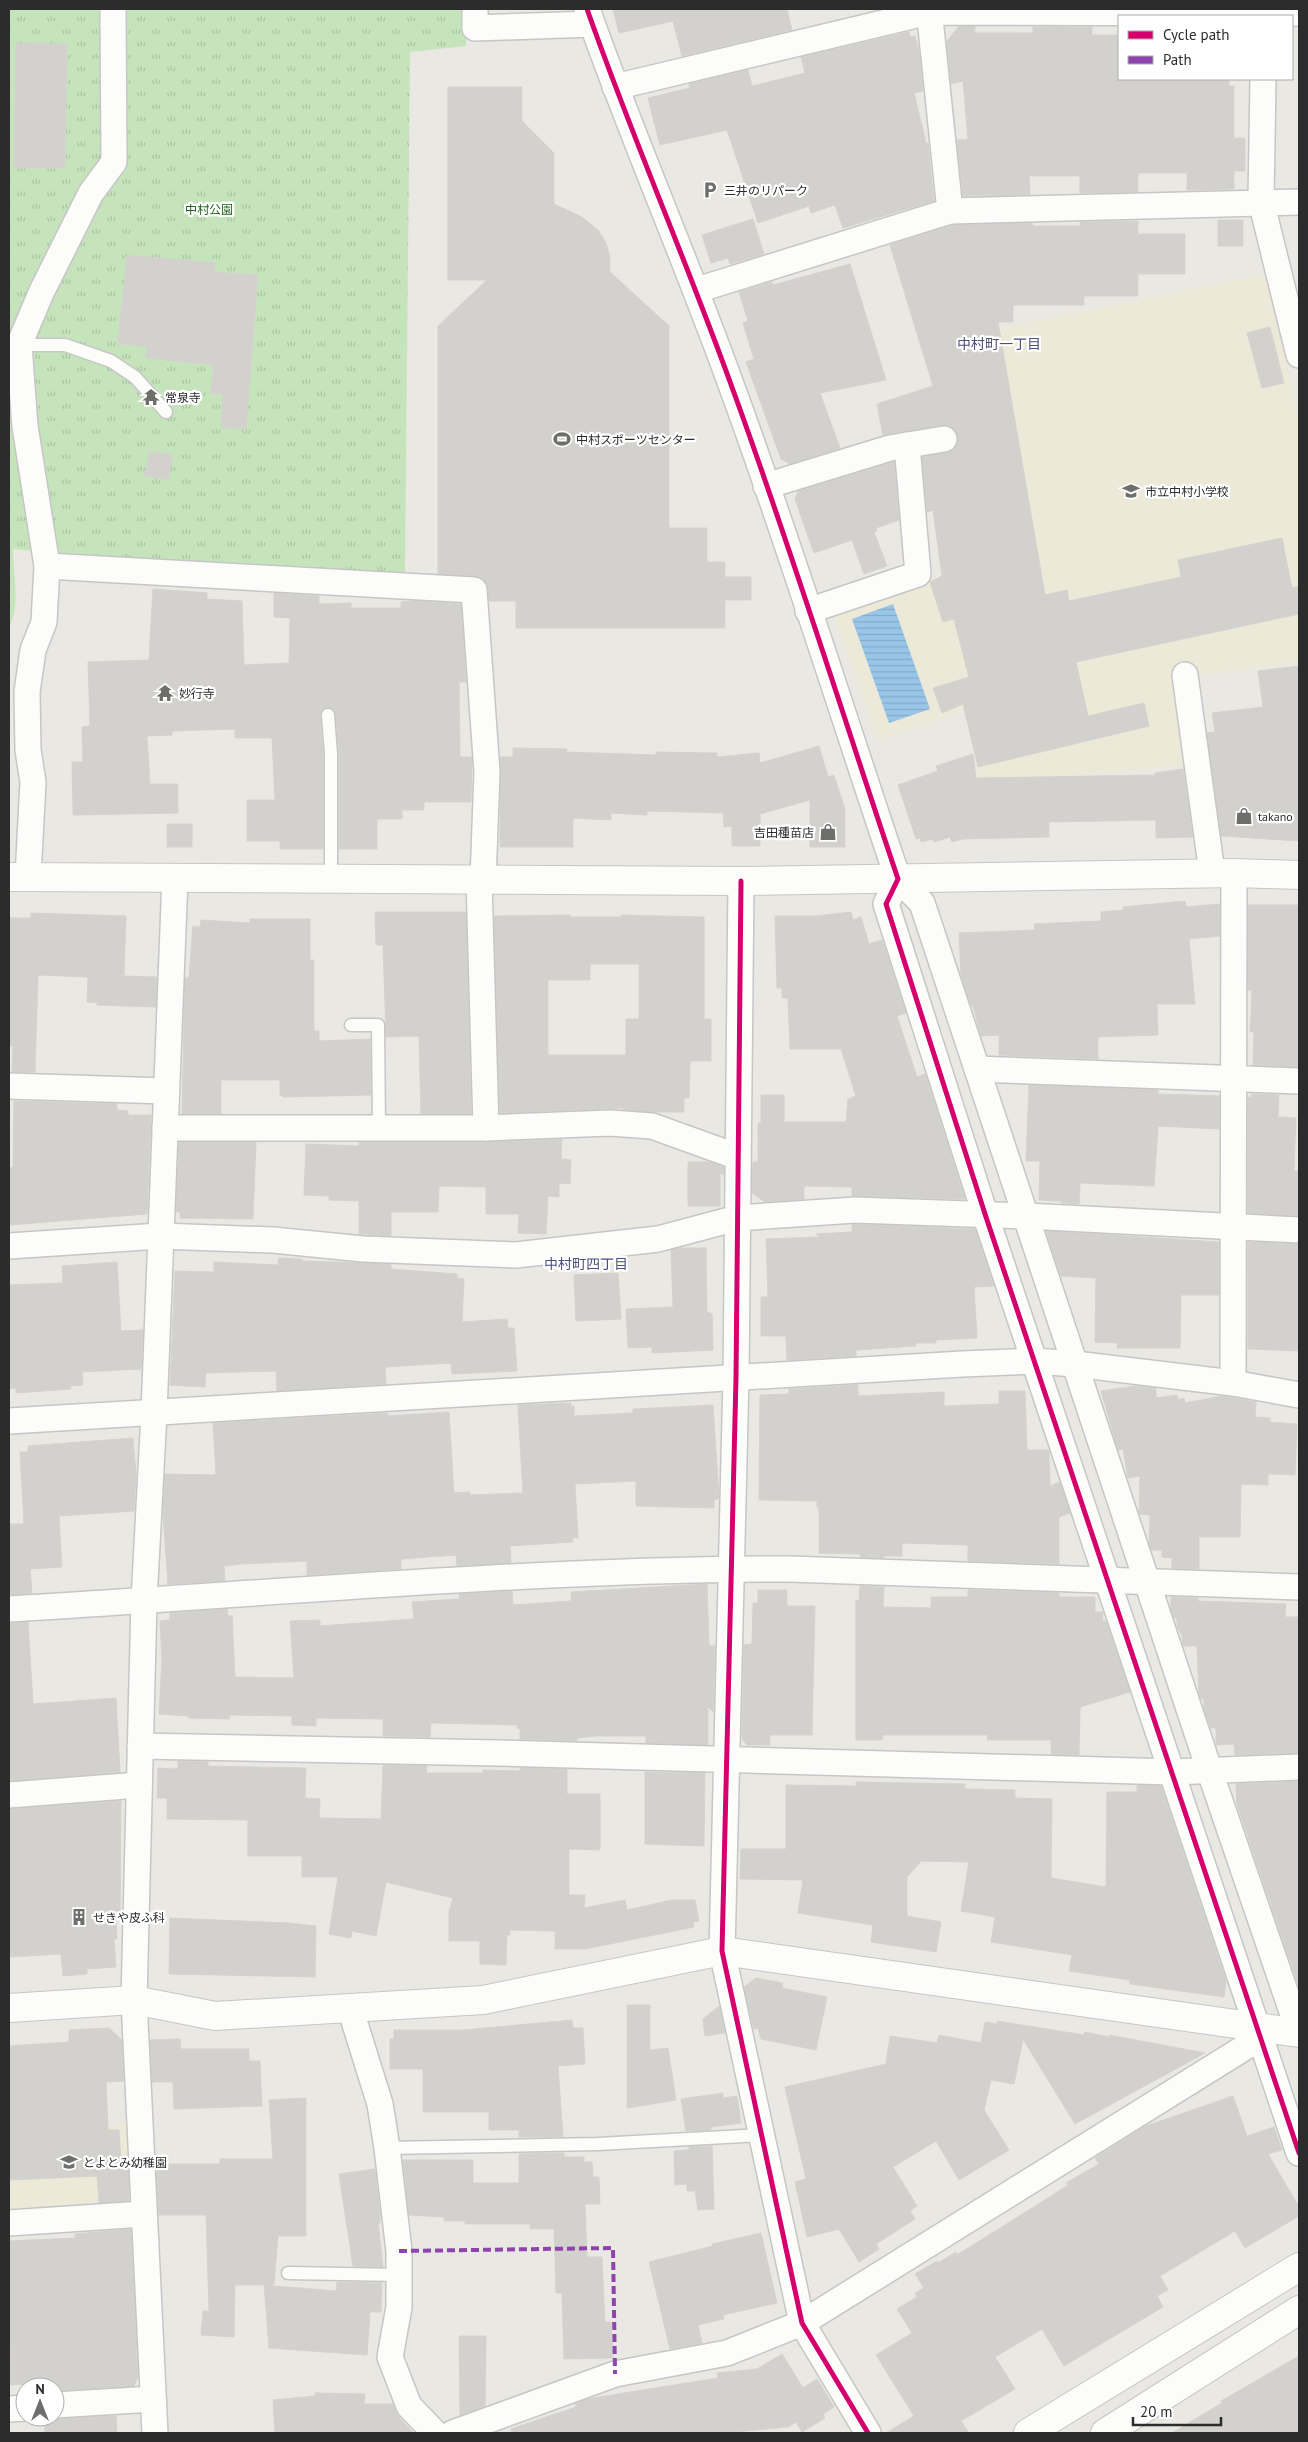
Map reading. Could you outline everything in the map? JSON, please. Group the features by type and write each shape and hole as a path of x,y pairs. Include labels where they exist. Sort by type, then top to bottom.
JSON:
{"street":[{"path":"114,9 114,162 91,194 41,293 19,345 25,426 47,566 44,622 33,650 27,692 28,750 33,782 19,877 742,881 1223,873 1299,875"},
{"path":"9,2008 134,2000 215,2016 483,2000 722,1951 1258,2032 1298,2027 1210,1772 922,903 898,879 766,486 697,290 615,87 590,16 475,28 475,9"},
{"path":"615,87 929,10 1299,13"},
{"path":"929,10 950,211"},
{"path":"1263,80 1261,201 1299,355"},
{"path":"697,290 950,211 1261,201 1299,202"},
{"path":"766,486 890,448 944,439"},
{"path":"808,611 918,574 907,445"},
{"path":"47,566 474,590 487,772 481,880 486,1128"},
{"path":"1185,675 1223,873 1234,1078 1233,1384"},
{"path":"155,2433 134,2000 144,1602 154,1413 175,878"},
{"path":"898,879 886,904 985,1214 1299,2153"},
{"path":"742,881 736,1378 722,1951 802,2323 868,2433"},
{"path":"977,1069 1299,1081"},
{"path":"9,1086 166,1091"},
{"path":"165,1128 486,1128 610,1122 652,1126 738,1157"},
{"path":"9,1246 160,1236 273,1240 363,1249 516,1256 658,1239 737,1218 855,1210 985,1214 1299,1230"},
{"path":"9,1421 1036,1362 1075,1364 1233,1384 1299,1395"},
{"path":"9,1609 515,1578 732,1569 790,1569 1299,1587"},
{"path":"140,1746 727,1759 1172,1772 1299,1767"},
{"path":"9,1795 139,1785"},
{"path":"350,2008 380,2104 399,2251 399,2307 390,2356 409,2406 435,2433"},
{"path":"453,2433 616,2374 727,2353 802,2323 1258,2032"},
{"path":"9,2223 143,2214"},
{"path":"1028,2433 1299,2267"},
{"path":"1105,2433 1299,2310"},
{"path":"65,2404 153,2398"}],"lane":[{"path":"19,345 64,346 111,361 135,377 166,412"},
{"path":"328,715 331,754 331,879"},
{"path":"351,1025 378,1025 379,1128"},
{"path":"387,2148 598,2144 762,2135"},
{"path":"288,2273 399,2275"}],"shaded area":[{"name":"市立中村小学校","path":"1264,274 1299,418 1299,662 1179,679 1192,765 1089,774 1089,796 987,798 968,734 997,726 991,702 878,740 833,612 974,564 938,341"},
{"name":"とよとみ幼稚園","path":"128,2124 129,2193 124,2200 9,2209 9,2130"}],"green space":[{"name":"中村公園","path":"9,9 466,9 466,46 410,52 405,573 274,572 13,549 16,599 13,618 9,628"}],"water":[{"path":"893,604 930,709 889,723 852,619"}],"building":[{"path":"613,9 787,9 792,30 682,56 673,21 619,33"},
{"path":"959,26 975,26 975,33 1033,33 1033,27 1092,27 1092,35 1118,35 1118,80 1229,80 1229,86 1234,86 1234,138 1245,138 1245,171 1234,171 1234,189 1187,190 1187,173 1138,173 1138,192 1080,193 1080,176 1029,176 1030,195 963,196 957,140 968,139 963,81 951,84 947,41"},
{"path":"909,32 910,37 915,36 919,52 923,91 914,93 926,143 928,143 934,201 843,228 835,205 811,213 809,206 758,223 727,130 660,145 648,98 690,88 689,84 748,70 752,86 805,73 801,57"},
{"path":"16,43 67,44 65,168 14,168"},
{"path":"448,87 522,87 522,121 554,153 554,204 582,217 598,230 606,243 610,257 610,272 669,326 669,528 707,528 707,562 725,562 725,577 751,577 751,600 725,600 725,628 516,628 516,601 489,601 486,583 481,577 438,574 438,326 487,280 448,280"},
{"path":"753,219 764,254 730,264 728,258 711,263 702,235"},
{"path":"1218,220 1243,220 1243,246 1218,246"},
{"path":"1138,221 1138,234 1185,234 1185,274 1138,274 1138,296 1084,296 1084,305 1013,305 1013,322 998,322 1045,595 1067,590 1069,601 1181,577 1178,560 1282,538 1292,588 1299,586 1299,614 1076,662 1088,716 1144,703 1149,726 978,767 963,704 942,713 933,688 969,677 954,619 943,622 930,582 942,576 933,510 927,512 922,457 953,450 957,444 958,436 949,426 942,425 883,435 877,404 933,386 890,245 952,225 1032,223 1033,226 1080,226 1080,222"},
{"path":"127,255 215,263 214,272 258,275 246,429 221,427 223,395 210,393 214,365 146,358 147,346 118,344"},
{"path":"850,264 886,380 820,393 840,448 790,464 781,459 746,362 754,359 743,323 748,321 739,292 772,282 773,285"},
{"path":"1270,327 1284,383 1262,388 1247,333"},
{"path":"150,451 173,455 168,480 144,475"},
{"path":"894,462 899,520 876,528 877,531 874,532 887,566 864,574 852,540 814,553 795,499 798,491"},
{"path":"153,589 207,593 207,599 242,601 244,665 289,663 290,618 274,617 274,593 319,596 319,604 351,603 351,608 401,608 401,602 416,601 461,604 466,682 459,682 460,757 472,757 471,802 424,802 424,810 402,810 402,819 377,819 377,849 339,849 339,754 336,714 334,710 328,707 323,709 320,716 323,754 323,849 280,849 280,841 247,841 247,800 275,800 272,738 235,738 235,729 172,731 172,735 147,736 150,784 178,784 178,813 73,815 72,762 83,762 82,727 90,726 88,662 149,660"},
{"path":"1299,666 1299,841 1221,836 1207,733 1215,732 1212,713 1263,707 1258,671"},
{"path":"819,746 828,777 834,775 845,810 845,847 810,847 810,800 760,814 760,846 732,846 732,826 724,827 723,813 647,811 647,815 611,813 611,820 573,818 573,847 500,847 500,757 513,757 513,748 567,749 566,752 656,755 656,752 717,753 717,757 759,753 760,763"},
{"path":"973,754 976,778 1155,775 1155,773 1183,769 1193,837 1156,838 1156,820 1049,822 1049,837 962,839 952,842 950,837 934,842 933,839 921,842 920,838 916,839 898,785 938,771 936,766"},
{"path":"167,824 192,824 192,847 167,847"},
{"path":"1185,901 1186,907 1220,904 1220,936 1189,939 1195,1004 1157,1004 1158,1035 1098,1037 1098,1059 999,1055 999,1035 981,1036 973,1006 971,1006 961,975 959,933 1035,930 1034,924 1101,921 1101,912 1123,910 1123,907"},
{"path":"1248,905 1299,905 1299,1067 1253,1065 1254,1032 1250,1032 1252,990 1248,990"},
{"path":"375,912 466,912 471,1114 421,1114 419,1036 386,1037 383,945 376,945"},
{"path":"851,912 853,920 861,917 869,944 882,940 906,1013 897,1016 917,1077 925,1074 965,1199 852,1196 852,1187 804,1186 804,1199 765,1202 752,1193 753,1162 758,1162 758,1123 761,1123 761,1095 784,1095 784,1122 846,1122 848,1099 856,1096 841,1049 790,1049 788,998 782,998 782,988 777,988 775,916 816,916"},
{"path":"31,913 126,916 124,976 157,977 156,1007 97,1005 97,1003 87,1002 88,977 38,975 35,1072 12,1072 13,1046 9,1046 9,918 31,918"},
{"path":"570,915 570,917 621,917 621,915 704,917 704,1019 711,1019 711,1061 690,1061 689,1098 684,1098 684,1112 652,1112 623,1110 623,1108 500,1113 494,916","holes":["590,964 639,964 639,1019 626,1019 626,1055 548,1055 548,980 590,980"]},
{"path":"250,919 310,919 310,960 314,960 314,1031 319,1031 319,1041 370,1039 371,1095 284,1097 280,1095 280,1080 221,1080 221,1114 182,1114 185,978 189,978 193,926 200,927 201,920 250,923"},
{"path":"1029,1085 1158,1090 1158,1094 1219,1096 1219,1129 1158,1126 1154,1186 1080,1183 1079,1204 1039,1200 1040,1161 1026,1161"},
{"path":"1252,1094 1279,1095 1278,1117 1296,1118 1294,1171 1299,1171 1298,1216 1248,1213 1248,1097 1251,1098"},
{"path":"14,1101 117,1104 117,1110 128,1111 128,1115 151,1115 147,1214 9,1225 9,1168 13,1167"},
{"path":"562,1139 561,1159 571,1160 570,1184 559,1183 559,1197 548,1196 546,1234 518,1233 519,1214 486,1214 486,1187 439,1186 438,1212 391,1212 391,1236 359,1234 359,1201 329,1200 329,1196 304,1195 306,1144 359,1146 359,1142 486,1142"},
{"path":"179,1142 256,1142 253,1219 180,1218 180,1212 176,1212"},
{"path":"688,1162 710,1162 724,1167 724,1175 720,1173 720,1206 688,1206"},
{"path":"852,1225 975,1229 994,1286 974,1287 977,1338 936,1340 936,1343 916,1343 916,1346 856,1350 856,1356 787,1360 786,1336 761,1336 761,1297 768,1297 766,1239 820,1237 816,1234 852,1232"},
{"path":"1046,1231 1219,1242 1219,1295 1181,1295 1180,1348 1117,1348 1118,1343 1095,1342 1096,1278 1061,1276"},
{"path":"1248,1242 1299,1244 1299,1351 1248,1349"},
{"path":"679,1248 706,1248 707,1312 712,1314 713,1350 652,1353 652,1347 628,1348 626,1309 673,1307 671,1250"},
{"path":"279,1258 302,1259 302,1261 391,1264 391,1269 457,1274 457,1278 464,1279 462,1322 507,1319 508,1328 514,1328 517,1371 452,1374 451,1363 385,1367 386,1384 277,1391 276,1371 206,1373 205,1387 170,1385 175,1271 214,1272 214,1262 278,1265"},
{"path":"117,1262 121,1331 143,1330 141,1369 82,1372 83,1385 70,1386 71,1389 16,1393 16,1388 9,1389 9,1285 63,1283 62,1266"},
{"path":"618,1273 621,1319 576,1321 574,1275"},
{"path":"858,1385 858,1396 944,1392 944,1406 999,1404 999,1391 1025,1391 1027,1450 1049,1450 1050,1486 1060,1482 1070,1513 1059,1517 1059,1564 968,1561 968,1545 902,1543 902,1556 884,1556 884,1558 860,1557 860,1554 819,1553 819,1507 817,1507 817,1501 759,1500 760,1395 789,1394 789,1389"},
{"path":"1135,1386 1156,1388 1156,1398 1177,1395 1178,1400 1184,1398 1185,1403 1222,1396 1256,1402 1255,1417 1270,1418 1270,1422 1297,1424 1295,1475 1268,1474 1268,1485 1241,1484 1240,1537 1199,1537 1199,1569 1172,1568 1172,1558 1162,1557 1162,1550 1151,1550 1149,1543 1150,1515 1139,1513 1140,1476 1128,1478 1123,1449 1118,1450 1101,1391"},
{"path":"571,1403 571,1407 574,1406 574,1416 633,1413 633,1409 713,1405 719,1498 714,1500 714,1508 636,1506 636,1481 575,1484 578,1538 572,1538 573,1542 510,1546 511,1563 457,1566 456,1555 401,1559 401,1569 307,1575 307,1561 241,1564 224,1566 225,1581 168,1584 163,1514 165,1474 216,1475 213,1423 388,1413 388,1416 449,1412 454,1493 470,1492 470,1495 523,1493 518,1405"},
{"path":"133,1438 136,1474 134,1511 59,1516 62,1567 30,1569 32,1593 9,1595 9,1524 24,1524 20,1452 28,1452 28,1446"},
{"path":"707,1584 709,1646 715,1646 713,1712 708,1707 708,1745 646,1743 646,1736 596,1736 577,1738 577,1741 520,1739 520,1729 517,1728 517,1725 431,1723 430,1737 383,1736 383,1719 316,1718 316,1726 292,1725 292,1716 230,1715 230,1719 188,1718 188,1716 159,1714 162,1660 160,1621 170,1620 170,1613 227,1609 228,1616 232,1616 235,1677 294,1678 290,1621 320,1620 320,1626 414,1619 412,1602 460,1599 459,1594 512,1591 513,1605 571,1601 571,1592"},
{"path":"860,1586 884,1587 883,1607 931,1608 931,1597 968,1597 968,1590 1059,1593 1059,1597 1095,1597 1095,1612 1103,1612 1102,1621 1106,1621 1130,1692 1080,1707 1079,1755 1051,1754 1051,1740 987,1740 988,1735 883,1735 882,1740 856,1740 856,1600 859,1601"},
{"path":"758,1590 787,1590 787,1606 815,1606 812,1735 770,1735 770,1745 747,1745 742,1739 744,1645 752,1644 753,1603 758,1603"},
{"path":"1171,1597 1198,1598 1198,1601 1286,1604 1285,1617 1299,1617 1299,1753 1235,1755 1234,1744 1216,1745 1216,1728 1211,1728 1204,1708 1204,1699 1201,1699 1199,1693 1197,1646 1183,1646 1182,1635 1177,1627 1177,1618 1174,1618 1171,1609"},
{"path":"28,1622 33,1704 116,1698 120,1772 9,1781 9,1623"},
{"path":"178,1761 208,1762 208,1766 306,1768 305,1798 320,1799 319,1818 381,1819 383,1765 427,1766 426,1773 483,1773 483,1770 520,1771 520,1768 567,1769 567,1794 600,1794 600,1850 569,1849 569,1895 585,1895 584,1908 625,1900 627,1910 672,1900 695,1900 699,1921 693,1922 694,1927 585,1949 555,1949 555,1931 510,1930 510,1935 507,1935 506,1965 480,1964 480,1941 449,1941 449,1912 453,1898 386,1882 376,1936 352,1931 351,1938 329,1934 338,1877 302,1877 302,1856 248,1856 248,1820 167,1819 167,1798 157,1798 158,1768 178,1769"},
{"path":"645,1772 705,1773 704,1846 645,1844"},
{"path":"1299,1781 1298,1984 1237,1805 1236,1784"},
{"path":"856,1782 965,1784 965,1789 1015,1790 1015,1798 1052,1799 1051,1878 1106,1887 1107,1792 1137,1792 1137,1785 1161,1786 1226,1981 1224,1997 1130,1984 1130,1980 1069,1971 1072,1955 991,1942 995,1917 961,1911 969,1862 921,1861 907,1877 907,1916 941,1922 936,1952 871,1942 873,1925 798,1913 803,1880 740,1879 741,1849 786,1849 786,1785 856,1786"},
{"path":"121,1801 120,1918 116,1918 117,1939 114,1939 116,1967 87,1969 87,1974 63,1976 61,1954 9,1957 9,1809"},
{"path":"170,1918 289,1923 316,1926 315,1977 169,1974"},
{"path":"756,1978 783,1983 782,1988 827,1997 816,2050 761,2039 758,2028 754,2029 744,1987"},
{"path":"627,2005 650,2005 650,2050 668,2048 676,2100 627,2108"},
{"path":"719,2006 725,2033 705,2036 703,2019"},
{"path":"572,2020 573,2028 583,2028 585,2064 558,2066 563,2137 519,2137 519,2130 489,2130 489,2112 423,2112 423,2069 390,2069 390,2039 394,2039 394,2030 463,2030"},
{"path":"997,2021 1084,2035 1085,2032 1109,2037 1109,2035 1205,2053 1075,2124 1023,2039 1014,2084 991,2080 984,2110 1009,2150 959,2180 936,2141 893,2167 917,2206 910,2211 915,2219 876,2244 879,2249 859,2262 839,2229 807,2237 795,2182 806,2179 785,2087 886,2064 890,2036 937,2043 939,2035 981,2043 985,2022 997,2024"},
{"path":"109,2028 122,2040 124,2081 106,2082 108,2130 119,2130 121,2164 128,2164 129,2201 99,2203 97,2176 9,2180 9,2046 69,2042 69,2030"},
{"path":"180,2039 181,2049 249,2049 249,2061 260,2061 262,2106 174,2109 173,2082 152,2082 150,2040"},
{"path":"723,2093 723,2098 737,2096 741,2123 711,2127 711,2130 686,2131 681,2099"},
{"path":"1233,2096 1247,2136 1274,2127 1282,2150 1268,2154 1299,2207 1299,2216 1245,2248 1235,2231 1160,2276 1168,2290 1157,2296 1163,2307 1064,2366 1042,2329 995,2357 1015,2389 961,2421 969,2433 886,2433 914,2416 876,2355 912,2333 897,2309 917,2297 915,2293 924,2288 915,2274 956,2252 957,2255 1048,2198 1068,2185 1066,2183 1099,2164 1095,2158 1146,2126"},
{"path":"306,2098 306,2236 278,2236 274,2284 235,2285 234,2337 201,2335 203,2311 209,2311 206,2215 159,2215 156,2164 220,2164 220,2159 273,2159 269,2100"},
{"path":"712,2146 714,2209 698,2210 695,2191 687,2191 687,2184 675,2185 674,2151 689,2150 689,2147"},
{"path":"564,2153 564,2157 584,2157 584,2162 592,2162 593,2177 599,2177 600,2204 585,2204 587,2257 602,2257 605,2322 611,2322 613,2358 564,2359 562,2293 556,2293 554,2229 530,2229 530,2224 465,2224 465,2221 444,2221 444,2217 409,2215 403,2160 473,2160 473,2183 519,2183 519,2154"},
{"path":"375,2169 383,2267 353,2266 339,2174"},
{"path":"131,2229 138,2377 134,2386 65,2390 65,2377 15,2377 15,2385 10,2385 9,2241 75,2238 75,2234"},
{"path":"761,2233 777,2303 723,2315 724,2319 698,2325 702,2343 670,2349 649,2262 713,2246 712,2244"},
{"path":"337,2282 382,2283 381,2312 370,2312 367,2355 269,2348 264,2285 336,2291"},
{"path":"459,2336 486,2336 485,2406 460,2415"},
{"path":"782,2354 803,2388 817,2379 834,2407 823,2414 825,2418 802,2432 796,2422 788,2427 724,2433 512,2433 511,2429 576,2407 575,2404 587,2399 718,2378 717,2373 757,2369"},
{"path":"1299,2356 1299,2433 1172,2433 1222,2403 1221,2401"},
{"path":"315,2393 365,2394 364,2404 393,2404 398,2416 413,2433 275,2433 273,2400 315,2396"},
{"path":"116,2416 117,2433 45,2433 45,2427 65,2427 65,2419"}],"marked path":[{"path":"399,2251 613,2248 615,2374"}],"cycle path":[{"path":"587,9 622,105 733,390 817,634 898,879 886,904 985,1214 1299,2153"},
{"path":"741,881 736,1378 722,1951 802,2323 868,2433"}],"place":[{"name":"三井のリパーク","path":"710,190"},
{"name":"常泉寺","path":"151,397"},
{"name":"中村スポーツセンター","path":"562,439"},
{"name":"市立中村小学校","path":"1131,491"},
{"name":"妙行寺","path":"165,693"},
{"name":"takano","path":"1244,816"},
{"name":"吉田種苗店","path":"828,832"},
{"name":"せきや皮ふ科","path":"79,1917"},
{"name":"とよとみ幼稚園","path":"69,2162"}],"district":[{"name":"中村町一丁目","path":"999,344"},
{"name":"中村町四丁目","path":"586,1264"}]}
